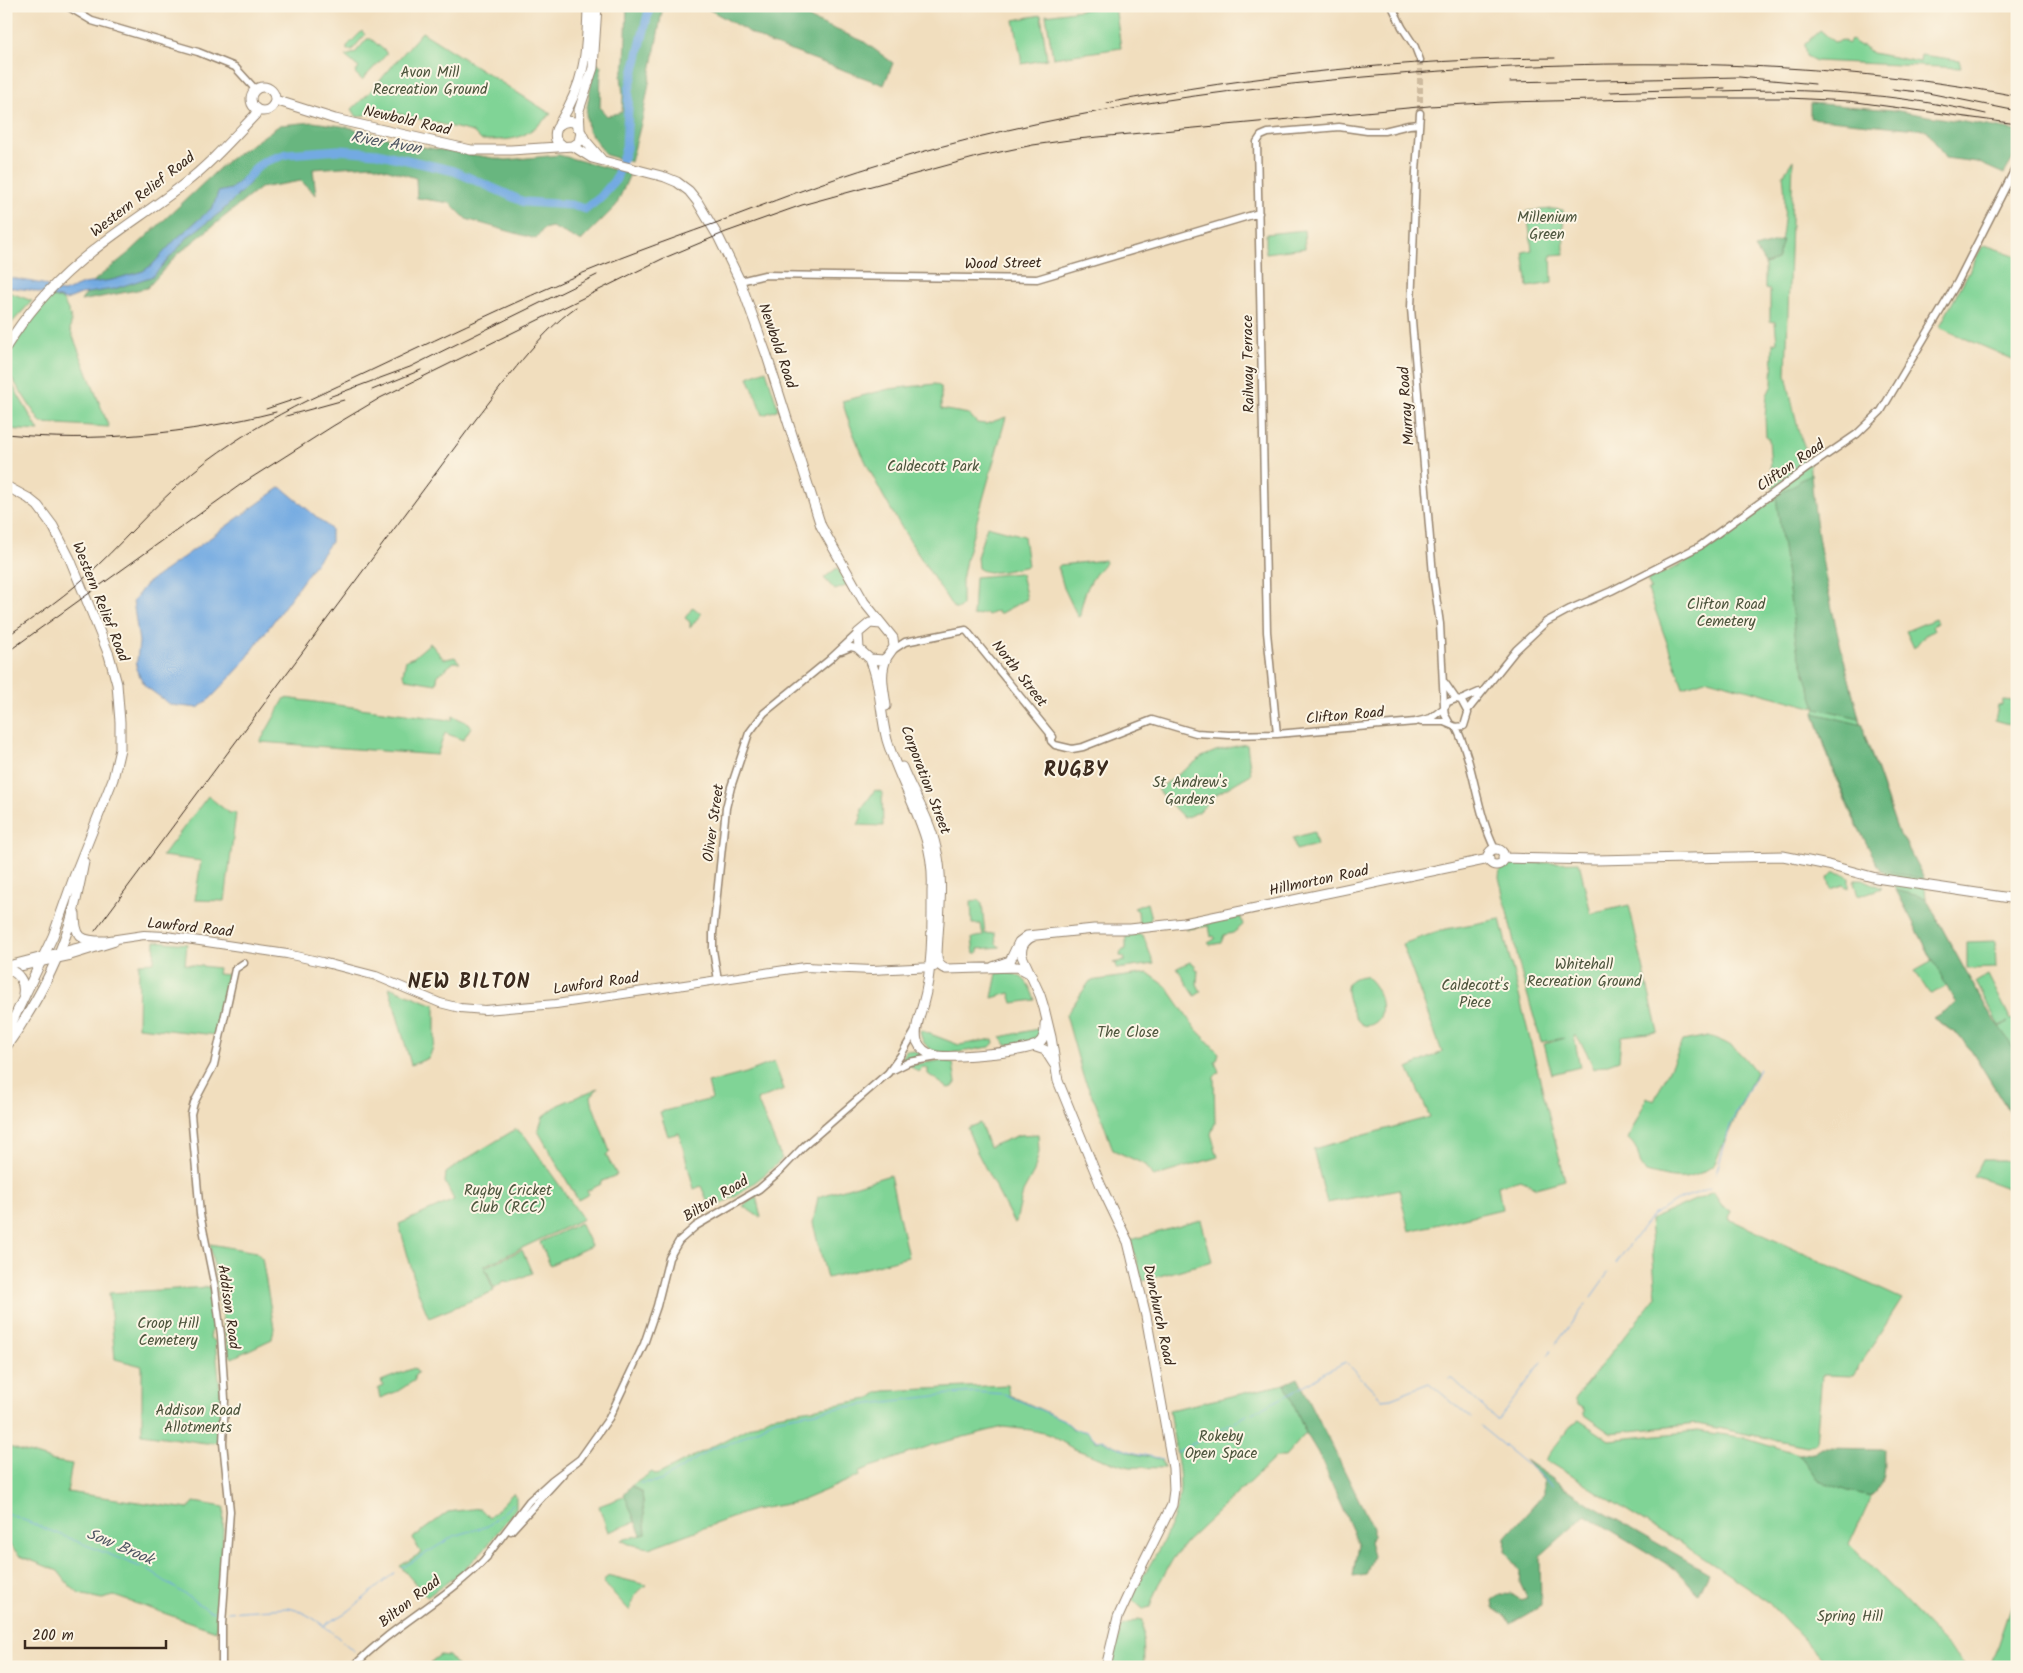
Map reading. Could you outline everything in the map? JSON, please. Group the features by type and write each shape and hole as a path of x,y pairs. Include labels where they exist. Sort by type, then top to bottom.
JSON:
{"highway":[{"path":"535,148 544,144 555,135 559,124 571,106 584,69 588,6"},
{"path":"555,135 556,140 568,146 579,142 579,110 593,68 597,6"},
{"name":"Newbold Road","path":"255,89 262,86 270,88 275,100 335,119 471,150 568,146 592,158 670,178 689,191 719,238 740,281 821,526 864,602 881,624"},
{"path":"255,89 250,100 257,110 269,110 275,100"},
{"name":"Western Relief Road","path":"6,347 33,309 66,274 96,249 186,182 221,151 255,115 257,110"},
{"path":"559,124 564,121 571,121 580,130 585,140 606,161"},
{"name":"Western Relief Road","path":"6,486 38,506 53,526 70,559 109,655 117,684 120,722 118,760 113,779 74,877 50,957 34,975 8,1032"},
{"path":"6,495 28,498"},
{"path":"860,630 870,623 881,624 890,632 894,641 894,647 889,655 882,660 870,659 859,649 860,630 866,618 864,602"},
{"name":"Corporation Street","path":"889,655 882,668 882,676 890,751 926,839 930,857 932,890 929,967"},
{"name":"Corporation Street","path":"870,659 894,746 932,831 937,849 940,877 937,959 944,969"},
{"name":"Western Relief Road","path":"6,1047 27,1015 50,957 75,906 89,843"},
{"path":"1495,849 1502,852 1503,858 1497,864 1488,859 1490,852 1495,849"},
{"path":"1503,858 1652,859 1761,856 1798,858 1885,880 2017,899"},
{"name":"Hillmorton Road","path":"1034,936 1094,929 1130,929 1184,923 1488,859"},
{"path":"50,957 83,868"},
{"path":"75,906 76,930 79,936 86,941 103,941"},
{"path":"993,967 1008,962 1014,956 1019,942 1027,936 1034,936"},
{"name":"Dunchurch Road","path":"1034,936 1024,943 1021,952 1040,995 1052,1043 1058,1081 1093,1169 1128,1242 1146,1316 1173,1468 1174,1490 1172,1505 1118,1617 1106,1667"},
{"name":"Bilton Road","path":"917,1028 929,985 929,967"},
{"path":"929,985 935,976 944,969 1018,967 1030,973"},
{"path":"6,968 20,976 24,984 24,992 13,1014 8,1032"},
{"path":"917,1028 917,1039 922,1049 932,1055 943,1057 980,1054 1039,1044 1045,1035 1046,1018"},
{"path":"1033,1046 1045,1050 1055,1067"}],"main road":[{"name":"Lawford Road","path":"50,957 103,941 144,935 172,937 287,954 366,973 440,1002 460,1008 479,1010 556,1004 805,967 872,970 929,967 944,969"},
{"name":"Lawford Road","path":"6,968 105,946 126,938"}],"street":[{"name":"Newbold Road","path":"67,6 92,22 198,52 235,67 255,89"},
{"path":"1392,6 1402,27 1415,47 1420,60"},
{"name":"Murray Road","path":"1420,113 1411,308 1444,680 1444,707"},
{"name":"Railway Terrace","path":"1277,734 1267,632 1257,142 1261,136 1268,133 1339,127 1367,131 1386,131 1401,127 1419,130"},
{"name":"Clifton Road","path":"1415,722 1464,726 1468,719 1468,710 1482,690 1516,650 1546,622 1700,546 1857,434 1882,411 1957,283 2017,165"},
{"name":"Wood Street","path":"740,281 765,274 1037,279 1259,213"},
{"name":"Oliver Street","path":"718,980 713,950 713,933 724,820 731,786 744,746 754,724 764,713 839,651 860,630"},
{"name":"North Street","path":"909,641 966,630 1060,746"},
{"path":"890,632 900,639 909,641"},
{"path":"889,655 898,645 909,641"},
{"path":"839,651 851,647 859,649"},
{"name":"Murray Road","path":"1444,680 1448,689 1458,700"},
{"name":"Clifton Road","path":"1060,746 1070,749 1079,748 1152,720 1196,733 1230,735 1277,734 1415,722 1431,718 1451,700 1458,700 1482,690"},
{"path":"1458,700 1468,710"},
{"path":"1444,707 1445,716 1464,743"},
{"path":"1464,726 1464,743 1487,832 1495,849"},
{"name":"Addison Road","path":"222,1667 222,1625 230,1506 223,1443 225,1399 222,1335 216,1288 200,1214 191,1114 194,1103 214,1065 236,969 244,963"},
{"name":"Bilton Road","path":"353,1667 367,1653 457,1584 484,1560 566,1471 580,1459 593,1442 622,1393 644,1344 657,1306 669,1258 679,1241 696,1226 759,1189 888,1073 902,1055 917,1028"},
{"path":"888,1073 901,1064 943,1057"},
{"name":"Bilton Road","path":"484,1560 529,1501 552,1480 566,1471"}],"green space":[{"path":"627,6 663,6 643,116 631,162 606,155 588,130 586,113 595,62 601,66 600,108 607,116 622,112 621,76 625,63"},
{"path":"703,6 791,6 813,20 863,41 893,63 884,85 767,42"},
{"path":"1115,6 1121,48 1053,58 1046,15"},
{"path":"1041,15 1047,59 1022,64 1014,20"},
{"path":"1820,30 1834,42 1843,40 1848,44 1851,40 1861,46 1863,45 1872,53 1920,62 1921,55 1959,60 1961,68 1816,61 1806,56 1804,45"},
{"path":"362,31 365,35 352,50 347,50 347,46"},
{"name":"Avon Mill Recreation Ground","path":"422,32 551,114 526,134 504,140 481,140 473,132 383,110 357,117 352,109 369,93"},
{"path":"367,39 371,39 386,52 386,55 362,80 355,73 359,68 345,56 355,53"},
{"path":"1810,103 1893,110 2017,131 2017,152 2004,174 1977,162 1945,158 1927,130 1810,118"},
{"path":"313,122 348,127 417,146 506,160 559,155 630,174 616,206 581,241 552,227 543,229 536,239 466,219 450,203 417,198 416,178 372,165 313,169 316,195 301,181 260,188 178,254 147,288 81,301 95,280 130,252 226,162 280,125"},
{"name":"Clifton Road Cemetery","path":"1793,160 1786,375 1798,429 1809,459 1814,520 1831,610 1859,718 1899,835 1903,838 1924,879 1926,898 1998,1028 2008,1022 1999,1026 1976,982 1988,975 2011,1020 2017,1017 2017,1124 1972,1051 1958,1035 1933,1018 1956,1004 1947,986 1931,994 1915,971 1933,961 1893,883 1881,870 1850,812 1830,763 1814,713 1816,708 1708,679 1683,687 1648,590 1651,589 1647,580 1679,566 1726,538 1776,497 1772,484 1769,439 1766,437 1765,417 1767,395 1772,385 1773,343 1777,342 1775,322 1770,321 1770,290 1765,289 1765,264 1777,260 1784,218 1785,196 1783,175"},
{"name":"Millenium Green","path":"1563,210 1564,254 1551,255 1552,283 1528,287 1523,252 1532,250 1527,211"},
{"path":"1304,230 1305,248 1266,253 1266,234"},
{"path":"1783,240 1777,260 1765,264 1755,248"},
{"path":"1985,245 2017,256 2017,361 1940,326 1982,247"},
{"path":"6,291 32,301 6,329"},
{"path":"51,297 62,299 68,310 71,321 70,329 109,427 41,423 6,369 6,357 45,300"},
{"path":"766,370 778,408 763,415 748,377"},
{"path":"6,382 13,386 39,431 6,429"},
{"name":"Caldecott Park","path":"935,384 941,387 941,409 969,414 977,423 986,424 1006,417 966,560 962,580 962,606 959,609 954,609 890,509 863,456 842,401 889,389"},
{"path":"1811,473 1823,566 1859,718 1816,708 1797,649 1776,497"},
{"path":"987,526 1024,536 1028,566 995,572 983,571 978,568 977,557"},
{"path":"1105,560 1105,563 1095,575 1088,588 1080,616 1078,617 1064,588 1058,567 1060,565"},
{"path":"837,568 848,585 835,590 824,578"},
{"path":"1021,574 1027,599 999,614 997,611 988,615 986,613 973,616 975,577"},
{"path":"693,607 701,614 690,628 690,622 685,618"},
{"path":"1935,619 1937,623 1932,626 1934,631 1925,635 1914,648 1906,631"},
{"path":"430,643 443,658 455,657 460,663 454,662 438,675 436,684 406,679 403,674 406,660 414,657"},
{"path":"285,698 450,720 452,720 453,716 470,724 471,727 463,740 445,733 437,755 260,742"},
{"path":"2003,700 2014,701 2009,724 1995,720 1998,706 2002,705"},
{"path":"1814,713 1863,725 1865,737 1899,835 1903,838 1924,879 1881,870 1843,793"},
{"name":"St Andrew's Gardens","path":"1247,745 1251,774 1217,794 1199,812 1184,818 1157,790 1202,757 1216,751"},
{"path":"875,790 882,792 883,826 858,825 862,808"},
{"path":"208,796 229,813 236,813 225,901 195,900 201,861 162,856"},
{"path":"1314,832 1317,845 1296,850 1293,838"},
{"name":"Whitehall Recreation Ground","path":"1579,862 1591,914 1629,905 1658,1032 1621,1036 1619,1060 1594,1069 1586,1051 1576,1036 1574,1036 1580,1067 1552,1074 1544,1044 1565,1038 1541,1042 1521,972 1499,877 1500,870 1505,864"},
{"path":"1834,872 1845,874 1849,878 1849,888 1843,885 1831,889 1828,878"},
{"path":"1856,879 1863,879 1882,888 1858,896 1854,882"},
{"path":"1896,890 1926,898 1994,1021 2017,1054 2017,1124 1972,1051 1958,1035 1933,1018 1956,1004"},
{"path":"979,900 982,904 985,934 995,933 996,944 1000,947 978,949 978,953 974,953 972,938 983,936 981,924 972,924 971,901"},
{"path":"1147,903 1151,918 1149,923 1139,925 1138,911 1134,908"},
{"path":"1241,917 1243,925 1233,933 1224,935 1221,943 1210,945 1208,943 1215,939 1214,936 1211,937 1209,926 1187,929 1186,927"},
{"name":"Caldecott's Piece","path":"1500,919 1565,1180 1536,1188 1520,1179 1498,1186 1502,1209 1409,1231 1399,1189 1327,1203 1313,1149 1430,1117 1408,1068 1442,1052 1402,944 1446,929"},
{"path":"1126,934 1143,935 1154,964 1117,969 1116,963 1113,963 1125,961 1124,957 1120,956 1121,951 1126,949"},
{"path":"155,941 187,944 185,964 218,968 217,974 230,975 216,1035 138,1027 139,963 154,962"},
{"path":"1995,941 1996,968 1967,969 1967,942"},
{"path":"1190,962 1198,970 1197,984 1201,992 1195,996 1177,968"},
{"path":"997,973 1017,975 1022,978 1029,986 1035,1000 1013,1003 1010,993 992,998"},
{"name":"The Close","path":"1148,973 1166,986 1196,1029 1219,1053 1215,1061 1219,1072 1214,1077 1215,1123 1211,1134 1218,1157 1153,1177 1146,1165 1113,1150 1100,1113 1083,1076 1066,1015 1090,981"},
{"path":"1364,976 1369,979 1377,990 1381,1004 1380,1017 1376,1022 1366,1026 1356,1018 1348,999 1347,989 1349,982 1357,977"},
{"path":"389,987 435,1005 435,1042 429,1058 411,1065"},
{"path":"1042,1028 1041,1037 1035,1041 1006,1045 1001,1037"},
{"path":"920,1030 959,1045 993,1039 994,1043 990,1047 969,1051 937,1052 929,1048 923,1041"},
{"path":"1708,1036 1724,1042 1735,1049 1756,1072 1714,1165 1696,1175 1681,1178 1665,1177 1646,1172 1641,1165 1635,1148 1628,1139 1647,1097 1654,1101 1683,1041"},
{"path":"906,1050 918,1052 929,1057 901,1061"},
{"path":"944,1060 953,1063 956,1083 953,1087 948,1088 928,1074 928,1069 923,1067 918,1072 909,1065"},
{"path":"774,1062 784,1089 757,1100 782,1159 748,1187 711,1209 701,1186 694,1189 679,1133 668,1136 660,1112 712,1099 708,1083 746,1073"},
{"path":"598,1088 591,1096 593,1106 610,1152 606,1155 617,1175 600,1182 601,1184 587,1191 589,1194 578,1200 538,1131 543,1117 558,1105"},
{"path":"980,1123 989,1147 1019,1135 1038,1134 1039,1152 1034,1172 1023,1192 1016,1222 1014,1223 977,1152 967,1128"},
{"name":"Rugby Cricket Club (RCC)","path":"516,1129 525,1136 583,1219 484,1266 494,1291 429,1318 418,1292 399,1224 454,1200 445,1182 446,1173"},
{"path":"1982,1160 2003,1160 2017,1163 2008,1174 2010,1189 1974,1176"},
{"path":"890,1175 908,1257 827,1278 813,1223 818,1197"},
{"path":"1713,1192 1723,1207 1731,1211 1729,1219 1902,1299 1853,1376 1822,1375 1816,1443 1807,1446 1697,1424 1610,1433 1584,1415 1584,1409 1577,1405 1574,1399 1656,1297 1650,1220"},
{"path":"756,1196 761,1217 743,1206"},
{"path":"1201,1220 1212,1261 1142,1281 1131,1240"},
{"path":"580,1223 591,1246 550,1265 540,1242"},
{"path":"210,1244 256,1252 262,1258 274,1328 272,1339 232,1358 228,1353"},
{"path":"522,1250 532,1273 511,1282 504,1281 494,1288 485,1267"},
{"name":"Croop Hill Cemetery","path":"210,1287 212,1327 210,1338 215,1341 221,1397 219,1442 206,1443 142,1434 142,1366 115,1359 109,1293"},
{"path":"414,1368 418,1373 414,1376 415,1380 398,1391 380,1398 378,1389 383,1386 381,1381"},
{"path":"1298,1378 1373,1528 1373,1536 1369,1542 1373,1556 1366,1575 1353,1577 1358,1543 1285,1384"},
{"name":"Rokeby Open Space","path":"1285,1384 1306,1433 1285,1457 1276,1457 1186,1542 1173,1559 1158,1585 1150,1607 1143,1609 1132,1599 1134,1592 1170,1527 1179,1500 1179,1468 1169,1410"},
{"path":"1007,1385 1009,1395 1064,1420 1073,1429 1088,1432 1097,1442 1102,1440 1135,1454 1162,1459 1164,1468 1130,1467 1072,1448 1051,1435 1031,1430 1003,1427 932,1445 860,1471 859,1476 798,1502 753,1510 649,1548 629,1544 621,1540 646,1534 642,1492 631,1486 652,1472 656,1475 663,1472 771,1416 869,1399 877,1393 885,1391"},
{"name":"Spring Hill","path":"1579,1420 1609,1440 1697,1431 1747,1438 1799,1454 1819,1481 1871,1496 1849,1544 1968,1667 1829,1667 1768,1601 1696,1553 1545,1460 1572,1424"},
{"path":"6,1446 54,1461 72,1464 67,1492 188,1509 194,1502 224,1507 216,1631 114,1596 102,1599 79,1594 58,1571 20,1556 6,1541"},
{"path":"1822,1448 1884,1449 1883,1475 1880,1486 1871,1496 1848,1491 1819,1481 1799,1454 1814,1453"},
{"path":"1525,1460 1591,1505 1709,1573 1699,1594 1675,1569 1586,1515 1540,1556 1541,1606 1510,1624 1505,1615 1493,1609 1492,1600 1500,1595 1510,1593 1522,1601 1527,1598 1520,1583 1521,1571 1505,1551 1506,1537 1544,1494 1544,1481"},
{"path":"631,1486 642,1492 646,1534 641,1535 624,1494"},
{"path":"513,1493 516,1497 516,1508 487,1546 464,1570 427,1597 400,1566 421,1553 413,1539 414,1537 448,1512 480,1508 489,1518"},
{"path":"626,1496 635,1522 608,1532 599,1506"},
{"path":"611,1576 646,1585 635,1596 630,1611 603,1582 607,1577"},
{"path":"2017,1590 2017,1667 1991,1667"},
{"path":"1138,1619 1143,1620 1144,1667 1111,1667 1121,1627"},
{"path":"440,1655 449,1656 458,1667 431,1667 432,1661"}],"water":[{"path":"243,177 251,182 221,212 190,235 153,276 114,289 81,294 66,300 30,290 6,287 6,277 43,284 56,291 64,292 83,284 112,280 143,271 152,265 176,239 213,207 218,192 231,189"},
{"path":"281,487 331,529 331,542 241,666 211,698 198,708 171,705 145,686 136,669 139,642 133,601 146,584"}],"waterway":[{"name":"River Avon","path":"240,187 257,167 266,161 287,154 339,150 377,153 454,171 524,202 571,205 586,209 601,197 616,179 626,148 629,90 650,6"},
{"path":"1716,1174 1731,1123 1759,1069"},
{"path":"1616,1263 1652,1215 1678,1200 1710,1188"},
{"path":"1591,1297 1608,1273"},
{"path":"1556,1344 1586,1304"},
{"path":"1548,1354 1551,1350"},
{"path":"1252,1413 1294,1392 1325,1372 1346,1362 1382,1399 1391,1398 1429,1383 1471,1418"},
{"path":"1449,1379 1453,1379 1496,1419 1499,1419 1542,1362"},
{"path":"640,1483 661,1481 711,1449 736,1441 775,1419 845,1407 976,1392 1004,1394 1064,1420 1074,1429 1088,1432 1097,1441 1103,1440 1126,1450 1163,1459"},
{"path":"1177,1452 1247,1415"},
{"path":"1481,1427 1553,1486"},
{"path":"402,1568 454,1536 488,1526 513,1504"},
{"name":"Sow Brook","path":"6,1513 148,1570 210,1611 218,1612"},
{"path":"323,1626 350,1610 394,1573"},
{"name":"Sow Brook","path":"227,1612 288,1608 306,1615 323,1625 354,1651"}],"tunnel":[{"path":"1420,60 1420,113"}],"railway":[{"path":"1107,103 1218,84 1330,70 1442,62 1555,58"},
{"path":"6,637 53,604 86,577 164,498 193,472 244,436 293,407 499,310 638,251 818,185 943,146 1068,117 1196,96 1324,81 1467,69 1624,64 1703,64 1861,74 1939,83 2017,96"},
{"path":"1510,82 1739,77 1815,84"},
{"path":"1610,92 1725,88"},
{"path":"1892,89 1928,93 2017,111"},
{"path":"1718,91 1819,91 1918,101 1986,114"},
{"path":"6,653 240,485 380,398 662,259 726,232 802,205 981,156 1033,145 1077,139 1429,106 1504,102 1788,98 1849,101 2017,124"},
{"path":"329,397 410,367 597,275"},
{"path":"95,931 476,419 535,345 576,307"},
{"path":"372,390 421,370"},
{"path":"266,409 302,397"},
{"path":"286,416 344,400"},
{"path":"6,434 40,437 142,435 209,426 276,412"}],"district":[{"name":"RUGBY","path":"1076,771"},
{"name":"NEW BILTON","path":"469,983"}],"park label":[{"name":"Addison Road Allotments","path":"198,1420"}]}
